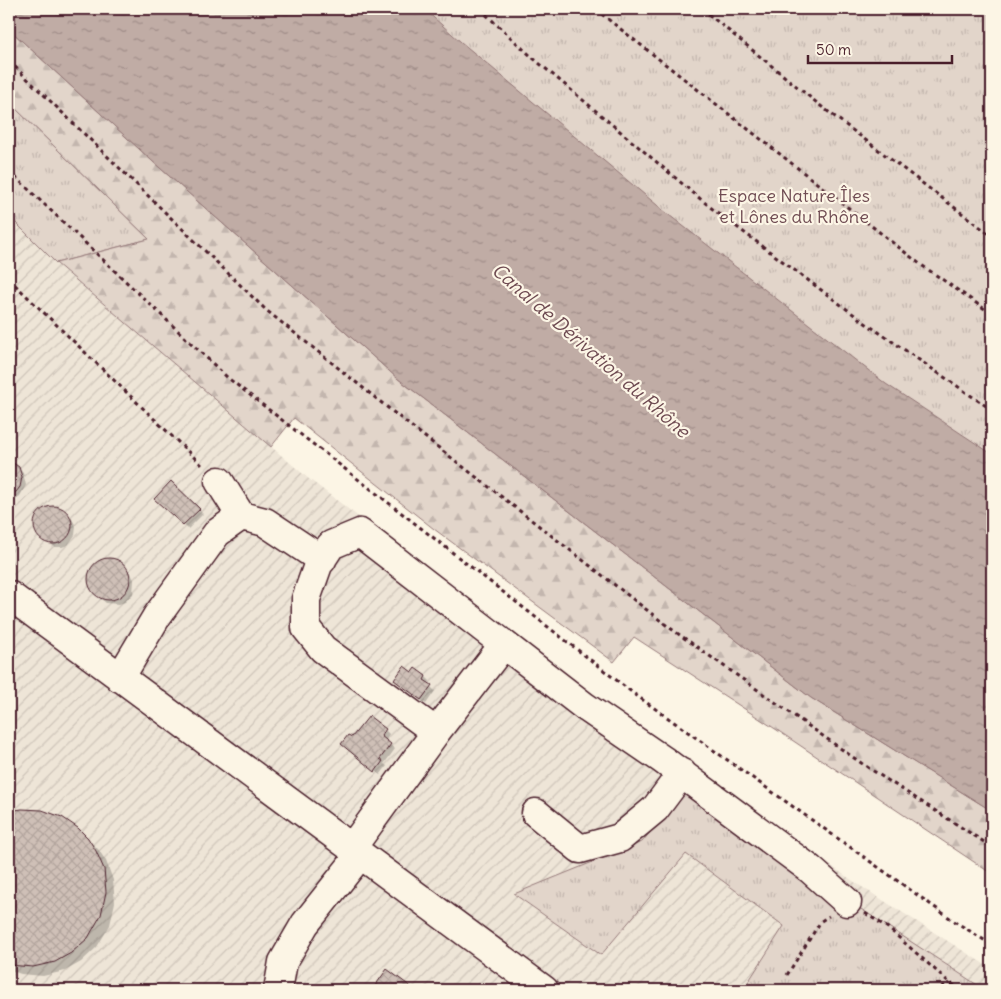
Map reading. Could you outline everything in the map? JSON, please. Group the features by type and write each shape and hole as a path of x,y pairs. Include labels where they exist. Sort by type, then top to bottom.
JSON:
{"lane":[{"path":"219,481 241,516 265,522 322,560"},
{"path":"120,678 157,616 217,533 241,516"},
{"path":"436,732 323,649 306,628 306,598 322,560 331,545 360,533 584,706 682,774 810,869 846,902"},
{"path":"9,595 544,990"},
{"path":"278,990 283,962 304,924 356,852 436,732 504,644"},
{"path":"536,813 580,849 620,838 655,809 682,774"}],"path":[{"path":"480,9 533,58 710,207 864,322 992,410"},
{"path":"595,9 920,264 992,314"},
{"path":"702,9 822,107 992,236"},
{"path":"9,61 266,310 403,420 670,628 864,765 992,847"},
{"path":"9,171 228,378 633,693 954,921 992,944"},
{"path":"9,279 219,481"},
{"path":"787,975 821,922 846,902 888,928 950,983 962,990"},
{"path":"934,990 950,983"}],"shaded area":[{"path":"9,216 56,263 309,479 684,766 862,887 992,969 992,990 9,990"}],"green space":[{"name":"Espace Nature Îles et Lônes du Rhône","path":"266,9 992,9 992,643"},
{"path":"9,29 151,160 397,378 811,698 992,811 992,874 634,637 614,662 434,529 294,418 271,447 56,263 149,239 9,102"},
{"path":"9,102 149,239 56,263 9,216"},
{"path":"685,790 820,889 861,909 985,990 743,990 784,926 686,854 601,955 514,894 642,842"}],"water":[{"name":"Canal de Dérivation du Rhône","path":"9,9 424,9 669,215 886,384 992,454 992,811 811,698 397,378 151,160 9,29"}],"building":[{"path":"9,460 19,467 22,477 20,487 9,496"},
{"path":"171,481 200,509 183,525 154,499"},
{"path":"53,506 66,512 72,525 66,538 53,544 40,538 34,525 40,512"},
{"path":"113,558 121,561 127,567 130,579 127,591 121,597 105,600 97,597 91,591 88,575 91,567 97,561"},
{"path":"404,666 412,672 415,668 426,676 424,680 432,685 421,700 394,680"},
{"path":"369,716 386,729 381,736 391,744 380,759 383,761 375,772 341,744 348,735 352,737"},
{"path":"22,809 42,810 62,817 78,828 88,838 104,869 106,892 101,915 88,938 71,953 55,962 33,967 9,965 9,811"},
{"path":"387,969 415,990 372,990"}]}
